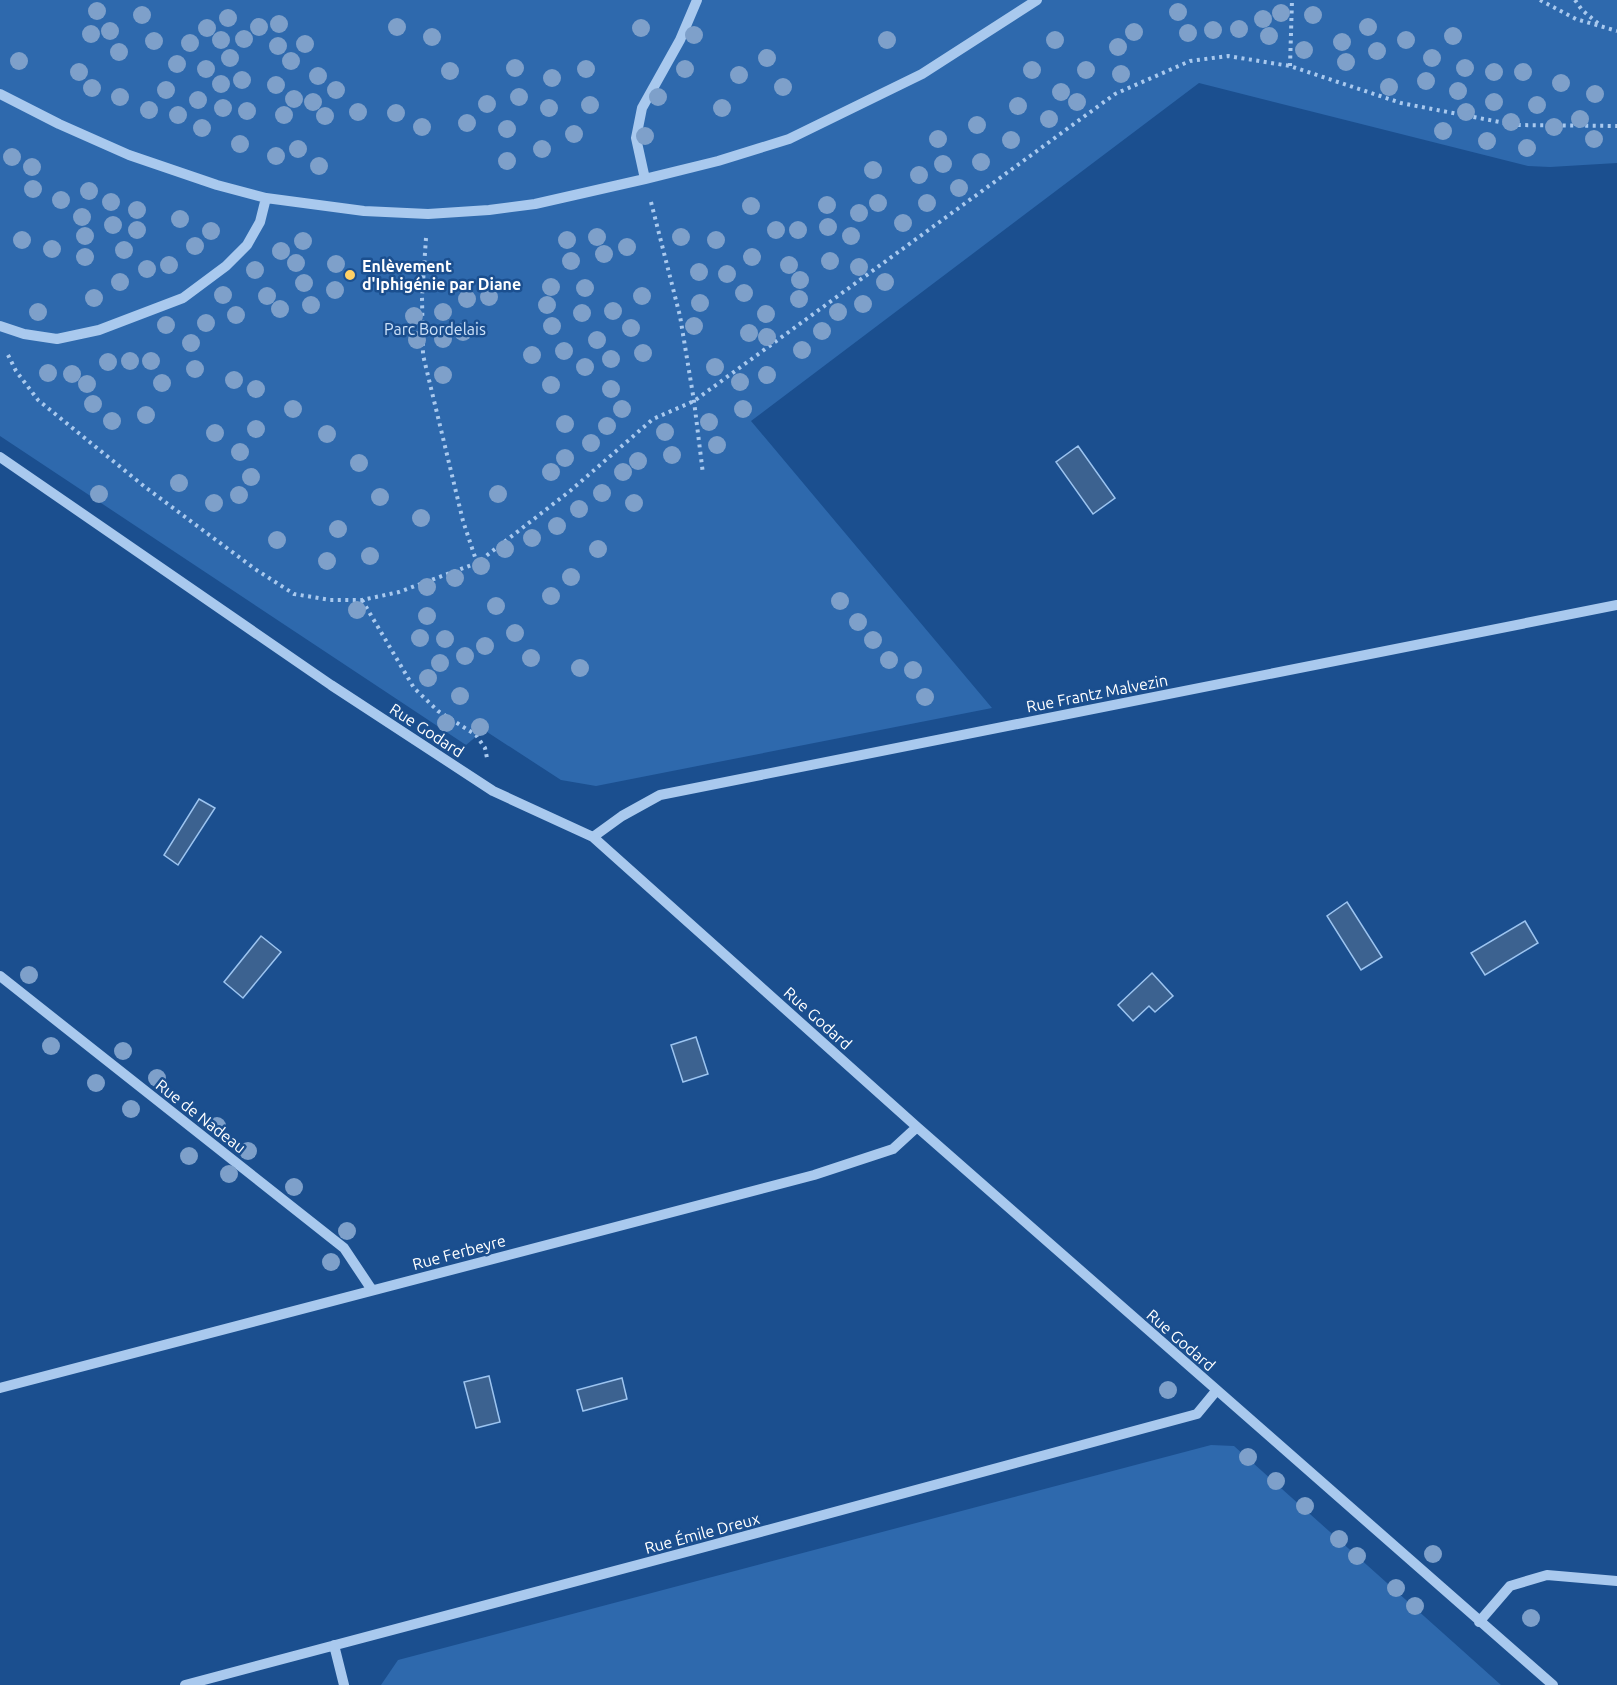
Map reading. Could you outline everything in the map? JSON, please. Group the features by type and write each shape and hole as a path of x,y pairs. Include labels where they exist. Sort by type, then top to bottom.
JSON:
{"street":[{"path":"645,179 636,138 642,108 680,40 697,0"},
{"path":"0,94 59,124 129,155 217,185 266,198 364,211 428,214 489,210 535,204 645,179 718,161 789,139 922,74 1037,0"},
{"path":"0,326 24,334 57,339 99,330 183,298 226,266 247,245 260,222 266,198"},
{"name":"Rue Godard","path":"0,457 331,685 493,791 593,837 917,1127 1553,1685"},
{"name":"Rue Frantz Malvezin","path":"593,837 622,816 660,795 1617,605"},
{"name":"Rue de Nadeau","path":"0,976 344,1248 372,1290"},
{"name":"Rue Ferbeyre","path":"0,1388 814,1175 893,1149 917,1127"},
{"name":"Rue Émile Dreux","path":"185,1685 678,1555 1197,1414 1216,1390"},
{"path":"1479,1622 1510,1586 1547,1575 1617,1581"},
{"path":"333,1646 344,1685"}],"path":[{"path":"1290,66 1292,0"},
{"path":"1540,0 1576,19 1617,31"},
{"path":"1575,0 1582,10 1602,28"},
{"path":"4,347 16,371 38,400 145,487 255,569 294,594 330,600 362,600 399,592 477,563 570,491 653,419 694,401 1114,94 1190,61 1228,56 1290,66 1401,103 1515,125 1617,126"},
{"path":"645,179 680,316 703,474"},
{"path":"428,214 422,297 423,355 464,521 477,563"},
{"path":"362,600 414,688 438,711 476,735 485,747 493,791"}],"green space":[{"name":"Parc Bordelais","path":"0,0 1617,0 1617,163 1528,166 1199,83 751,421 992,708 596,786 561,780 484,730 466,745 0,436"},
{"path":"1211,1445 1234,1446 1501,1685 381,1685 398,1660"}],"shaded area":[{"path":"1078,446 1115,498 1093,514 1056,462"},
{"path":"199,799 215,808 178,865 164,855"},
{"path":"1347,902 1382,957 1361,970 1327,916"},
{"path":"1525,921 1538,943 1485,975 1471,953"},
{"path":"261,936 281,952 243,998 224,982"},
{"path":"1152,973 1173,996 1155,1012 1149,1006 1133,1021 1118,1005"},
{"path":"696,1037 708,1074 683,1082 671,1045"},
{"path":"489,1376 500,1422 476,1428 464,1382"},
{"path":"622,1378 627,1399 583,1411 577,1390"}],"place":[{"name":"Enlèvement d'Iphigénie par Diane","path":"350,275"}]}
